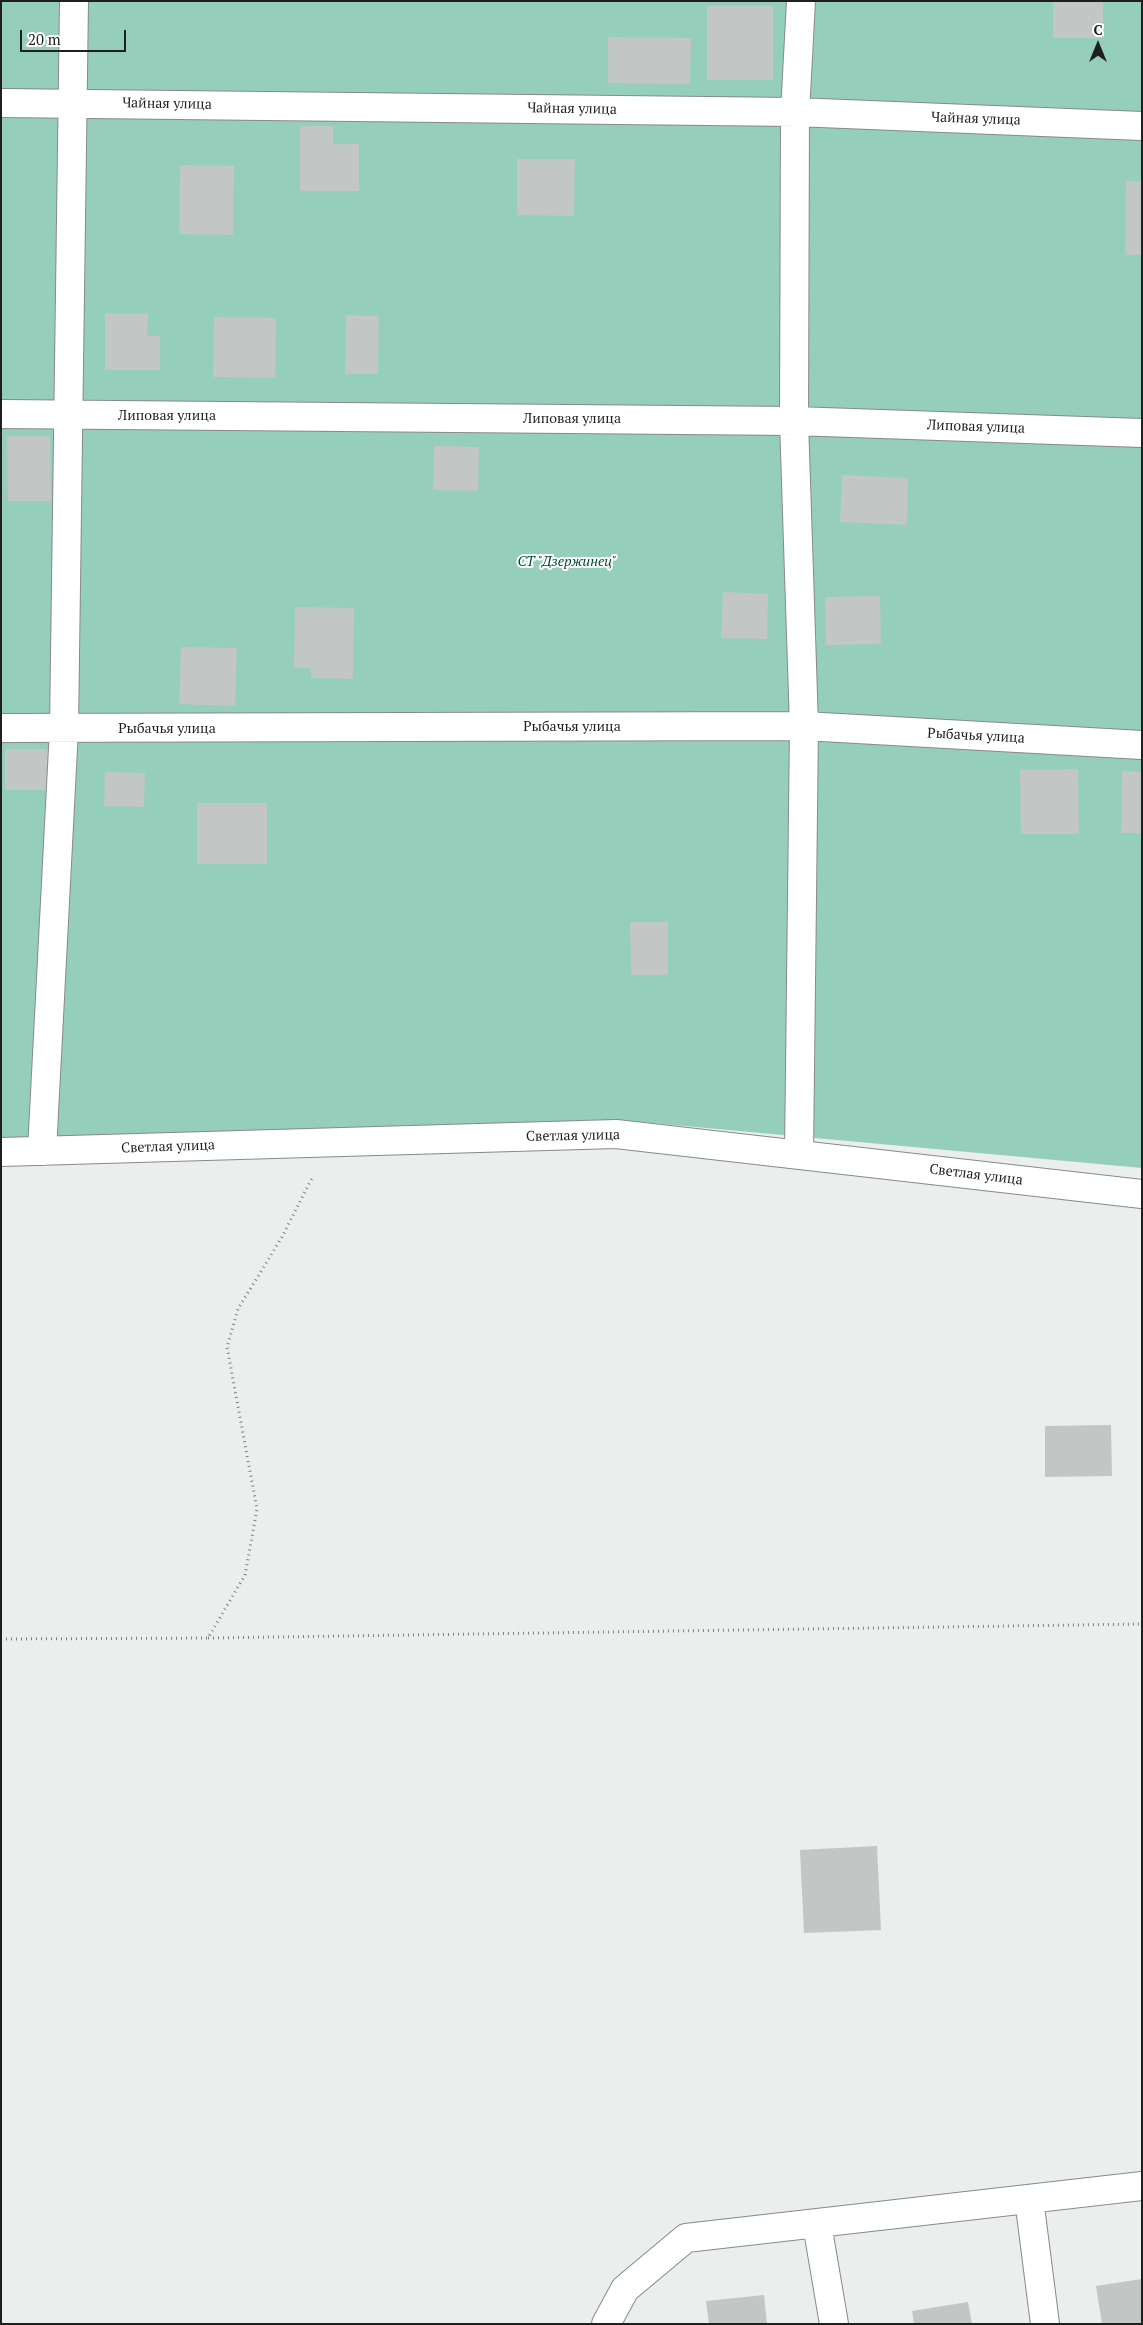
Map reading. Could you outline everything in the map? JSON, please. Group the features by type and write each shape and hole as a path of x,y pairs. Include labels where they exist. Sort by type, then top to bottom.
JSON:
{"street":[{"path":"42,1151 64,729 74,1"},
{"path":"799,1154 804,726 794,421 795,112 801,1"},
{"name":"Чайная улица","path":"1,102 795,112 1142,126"},
{"name":"Липовая улица","path":"1,414 794,421 1142,433"},
{"name":"Рыбачья улица","path":"1,728 804,726 1142,745"},
{"name":"Светлая улица","path":"1,1152 616,1134 1142,1194"},
{"path":"606,2324 625,2289 686,2238 1142,2186"},
{"path":"1029,2199 1045,2324"},
{"path":"817,2224 834,2324"}],"path":[{"path":"208,1638 245,1575 257,1509 227,1348 238,1309 282,1237 331,1142"},
{"path":"1,1640 1142,1624"}],"green space":[{"name":"СТ \"Дзержинец\"","path":"1,1 1142,1 1142,1168 630,1121 1,1142"}],"building":[{"path":"1053,1 1103,1 1103,38 1053,38"},
{"path":"707,6 773,6 773,80 707,80"},
{"path":"608,37 691,38 690,84 608,83"},
{"path":"300,126 333,126 333,144 359,144 359,191 300,191"},
{"path":"517,159 575,159 574,216 517,215"},
{"path":"180,165 234,166 233,235 179,234"},
{"path":"1126,181 1142,181 1142,255 1125,255"},
{"path":"105,313 148,314 147,336 160,336 160,370 105,370"},
{"path":"346,315 379,316 378,374 345,374"},
{"path":"214,317 276,318 275,378 213,377"},
{"path":"7,436 50,436 51,501 8,501"},
{"path":"434,446 479,447 478,491 433,490"},
{"path":"842,475 908,478 907,525 840,522"},
{"path":"723,592 768,594 767,639 721,638"},
{"path":"880,596 881,644 826,645 825,597"},
{"path":"295,607 354,608 353,679 311,678 311,668 294,668"},
{"path":"181,647 237,648 235,706 179,704"},
{"path":"5,749 48,749 48,790 5,790"},
{"path":"1078,769 1079,834 1021,834 1020,770"},
{"path":"1122,771 1142,772 1142,833 1121,833"},
{"path":"105,772 145,773 144,807 104,806"},
{"path":"197,803 267,803 267,864 197,864"},
{"path":"630,922 668,922 668,975 631,975"},
{"path":"1111,1425 1112,1476 1045,1477 1045,1426"},
{"path":"877,1846 881,1930 804,1933 800,1850"},
{"path":"1142,2279 1142,2324 1102,2324 1096,2286"},
{"path":"764,2295 767,2324 709,2324 706,2301"},
{"path":"968,2302 972,2324 914,2324 912,2311"}]}
